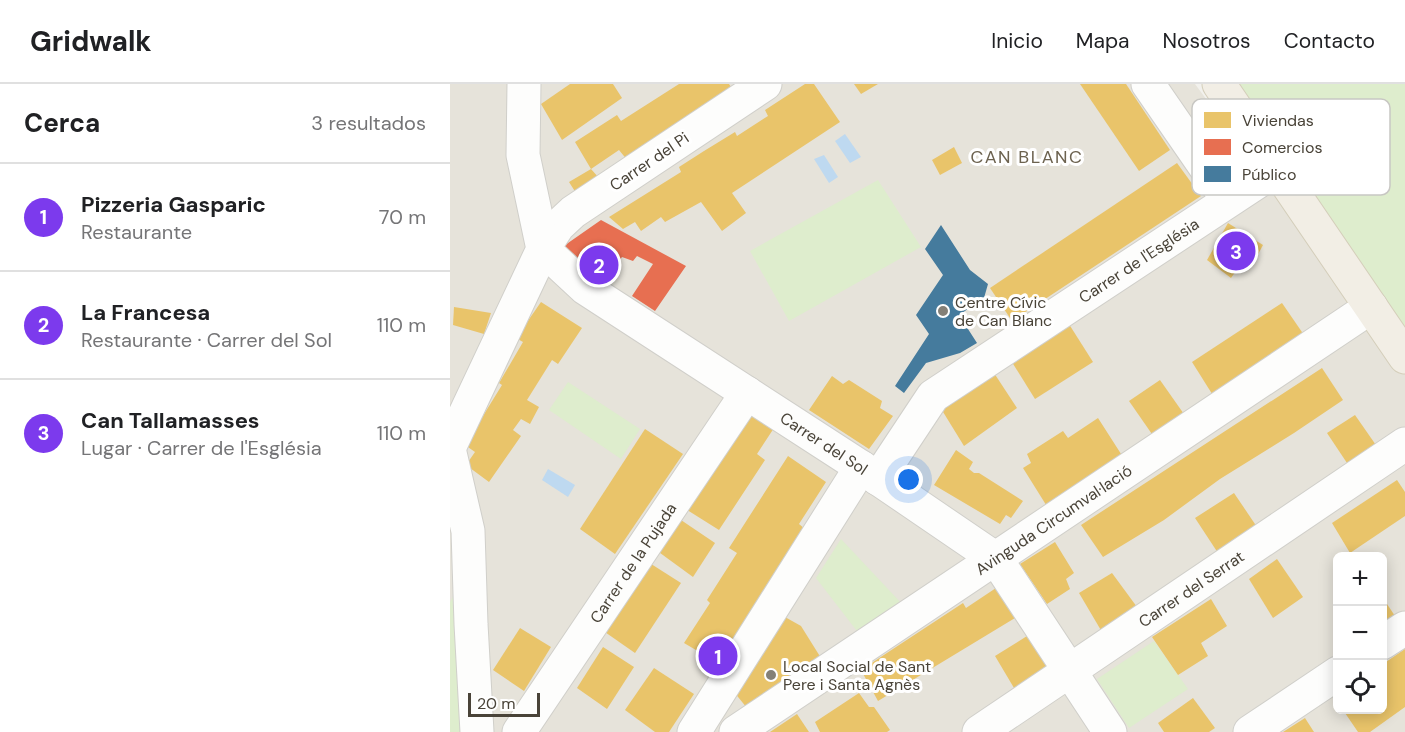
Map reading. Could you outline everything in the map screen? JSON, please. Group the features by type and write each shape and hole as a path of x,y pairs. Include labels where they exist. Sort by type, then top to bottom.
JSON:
{"main road":[{"path":"1219,84 1229,99"},
{"path":"1295,195 1405,357"}],"street":[{"name":"Carrer del Pi","path":"543,249 558,226 573,212 765,84"},
{"path":"1148,84 1192,148"},
{"path":"450,446 543,249 524,155 527,86"},
{"path":"1225,195 1228,200"},
{"name":"Carrer de l'Església","path":"694,732 870,473 933,396 1236,195"},
{"name":"Carrer del Sol","path":"543,249 585,288 870,473 996,559 1110,732"},
{"name":"Avinguda Circumval·lació","path":"736,732 1371,307"},
{"name":"Carrer de la Pujada","path":"519,732 747,393"},
{"name":"Carrer del Serrat","path":"979,732 1405,444"},
{"path":"450,453 468,531 460,625 477,732"},
{"path":"1387,640 1405,628"},
{"path":"1250,732 1333,676"}],"shaded area":[{"path":"450,84 1195,84 1206,99 1192,99 1192,195 1277,195 1405,368 1405,732 450,732"}],"green space":[{"path":"1219,84 1405,84 1405,357 1295,195 1390,195 1390,99 1229,99"},
{"path":"878,180 921,247 789,321 750,251"},
{"path":"568,382 640,429 621,459 549,410"},
{"path":"841,539 904,606 860,635 816,578"},
{"path":"455,593 461,732 450,732 450,602"},
{"path":"1154,641 1188,689 1129,728 1097,679"}],"water":[{"path":"845,134 861,157 850,163 835,141"},
{"path":"824,155 838,177 829,183 814,159"},
{"path":"548,469 575,485 568,497 542,480"}],"building: Viviendas":[{"path":"570,84 613,84 622,98 562,140 541,104"},
{"path":"679,84 729,84 733,90 628,161 619,150 591,169 575,142 617,115 621,121"},
{"path":"805,84 814,84 840,122 732,193 746,213 722,231 701,202 665,222 661,217 641,231 635,222 623,229 609,217 681,172 679,167 704,151 735,132 737,136 768,116 765,110"},
{"path":"854,84 878,84 861,94"},
{"path":"1080,84 1126,84 1170,150 1139,171"},
{"path":"954,147 962,163 940,175 932,160"},
{"path":"1177,163 1192,184 1192,195 1201,196 1012,321 990,288"},
{"path":"591,169 599,178 576,193 569,182"},
{"path":"1228,223 1263,245 1254,262 1245,258 1231,278 1207,260"},
{"path":"541,302 582,328 558,364 552,360 527,400 539,407 530,424 521,419 513,430 521,436 489,482 466,465 475,452 465,445 502,385 499,383 523,342 516,338"},
{"path":"1282,303 1304,335 1214,397 1192,362"},
{"path":"454,307 491,313 484,334 453,325"},
{"path":"1067,321 1093,362 1035,399 1010,359"},
{"path":"1322,368 1343,400 1220,479 1164,520 1103,557 1081,525"},
{"path":"994,373 1017,408 964,446 940,407"},
{"path":"832,376 843,384 849,380 882,401 880,408 893,416 869,449 809,410"},
{"path":"1160,380 1186,417 1154,437 1129,401"},
{"path":"753,414 774,428 757,454 765,460 719,530 684,508 705,477 709,479"},
{"path":"1355,415 1378,448 1349,466 1327,433"},
{"path":"1098,418 1123,457 1048,508 1023,468 1031,463 1027,454 1063,431 1068,438"},
{"path":"645,429 683,454 615,554 580,529"},
{"path":"956,450 973,462 969,469 974,473 979,473 1023,501 1011,518 1006,515 1000,524 934,485"},
{"path":"788,456 826,482 799,524 805,529 718,663 684,643 710,603 707,600 737,553 729,548"},
{"path":"1397,480 1405,492 1405,516 1351,552 1332,523"},
{"path":"1234,493 1257,527 1218,553 1195,518"},
{"path":"678,518 715,543 693,577 656,550"},
{"path":"1055,542 1074,573 1066,579 1070,589 1047,604 1020,564"},
{"path":"1277,559 1303,597 1273,618 1249,579"},
{"path":"648,562 681,583 635,653 602,630"},
{"path":"1112,573 1137,607 1102,632 1079,593"},
{"path":"996,588 1015,618 878,701 861,670 963,603 966,608"},
{"path":"1211,599 1227,626 1201,643 1208,656 1178,675 1152,637"},
{"path":"1387,604 1395,616 1387,621"},
{"name":"Local Social de Sant Pere i Santa Agnès","path":"785,617 801,626 821,658 747,708 734,692"},
{"path":"520,628 551,647 524,691 493,670"},
{"path":"1027,636 1048,668 1014,688 995,656"},
{"path":"603,647 634,667 607,709 577,688"},
{"path":"1405,649 1405,707 1370,732 1358,732 1346,714 1387,714 1387,661"},
{"path":"654,668 694,694 669,732 655,732 625,710"},
{"path":"859,693 869,707 874,707 890,730 887,732 820,732 815,722"},
{"path":"1193,698 1215,728 1209,732 1164,732 1158,723"},
{"path":"797,714 809,732 770,732"},
{"path":"1305,718 1314,732 1283,732"}],"building: Comercios":[{"path":"601,220 686,266 655,311 632,296 653,264 637,256 633,261 622,257 605,279 558,250"}],"building: Público":[{"name":"Centre Cívic de Can Blanc","path":"941,225 970,270 988,284 984,298 959,315 977,343 960,353 926,363 904,393 895,386 929,334 916,315 943,275 925,249"}],"place":[{"name":"Can Tallamasses","path":"1236,251"},
{"name":"La Francesa","path":"599,265"},
{"name":"Centre Cívic de Can Blanc","path":"943,311"},
{"name":"Pizzeria Gasparic","path":"718,656"},
{"name":"Local Social de Sant Pere i Santa Agnès","path":"771,675"}],"district":[{"name":"CAN BLANC","path":"1027,157"}]}
